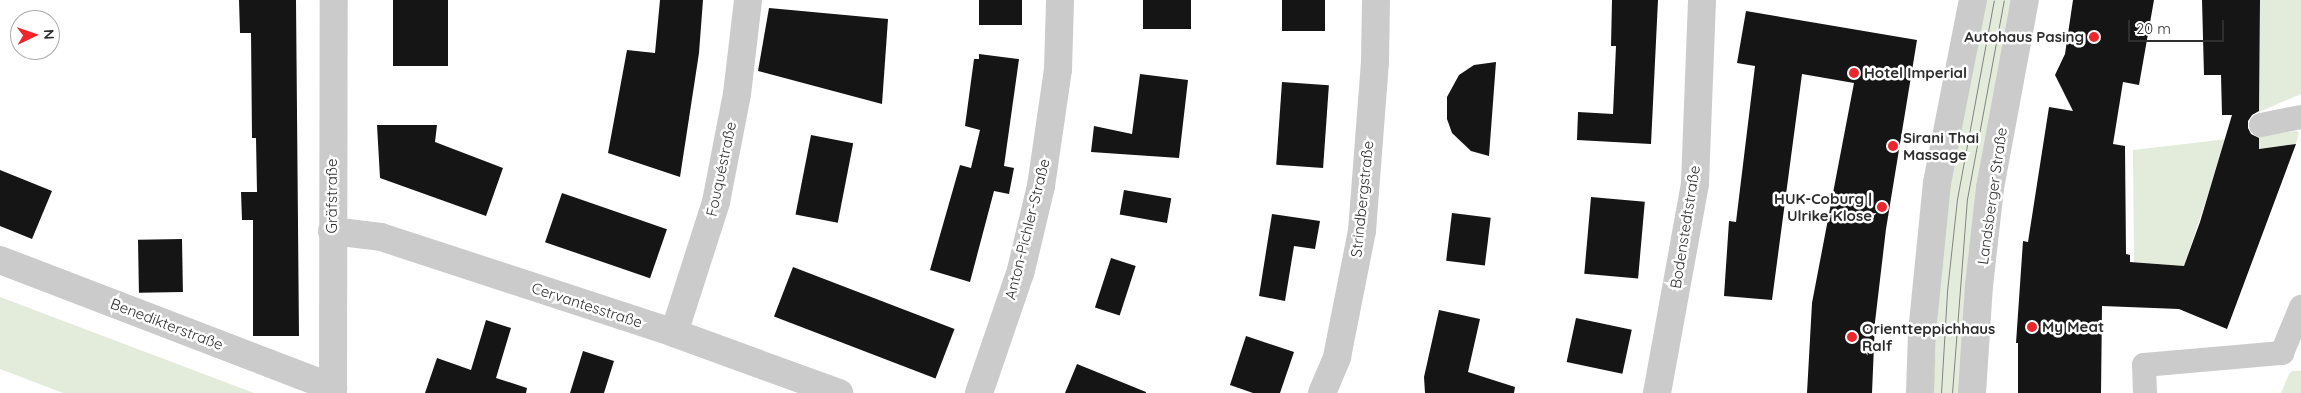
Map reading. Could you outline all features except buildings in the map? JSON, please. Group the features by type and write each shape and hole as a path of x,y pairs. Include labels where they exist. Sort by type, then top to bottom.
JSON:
{"street":[{"name":"Gräfstraße","path":"333,391 334,0"},
{"name":"Fouquéstraße","path":"674,333 716,202 737,94 748,0"},
{"name":"Anton-Pichler-Straße","path":"979,393 1021,270 1041,186 1058,69 1060,0"},
{"name":"Strindbergstraße","path":"1322,393 1337,357 1362,231 1375,63 1376,0"},
{"name":"Bodenstedtstraße","path":"1657,393 1695,183 1702,0"},
{"path":"1920,393 1922,333 1937,183 1973,0"},
{"name":"Landsberger Straße","path":"1972,393 1979,286 1990,188 2025,0"},
{"path":"2261,125 2301,117"},
{"name":"Cervantesstraße","path":"332,231 381,237 674,333 839,393"},
{"name":"Benedikterstraße","path":"0,260 333,391"},
{"path":"2144,393 2144,365 2288,356 2301,307"}],"green space":[{"path":"1985,0 2014,0 1960,393 1933,393 1939,292 1948,197"},
{"path":"2260,0 2301,0 2301,94 2259,112"},
{"path":"2297,131 2299,133 2296,144 2222,153 2184,266 2134,262 2133,150"},
{"path":"0,297 254,393 63,393 0,369"},
{"path":"2292,371 2301,371 2301,393 2281,393 2289,374"}],"tram line":[{"path":"1941,393 1947,291 1957,199 1994,0"},
{"path":"1952,393 1967,199 2004,0"}],"place":[{"name":"Autohaus Pasing","path":"2094,37"},
{"name":"Hotel Imperial","path":"1854,73"},
{"name":"Sirani Thai Massage","path":"1893,146"},
{"name":"HUK-Coburg | Ulrike Klose","path":"1882,207"},
{"name":"My Meat","path":"2032,327"},
{"name":"Orientteppichhaus Ralf","path":"1852,337"}]}
